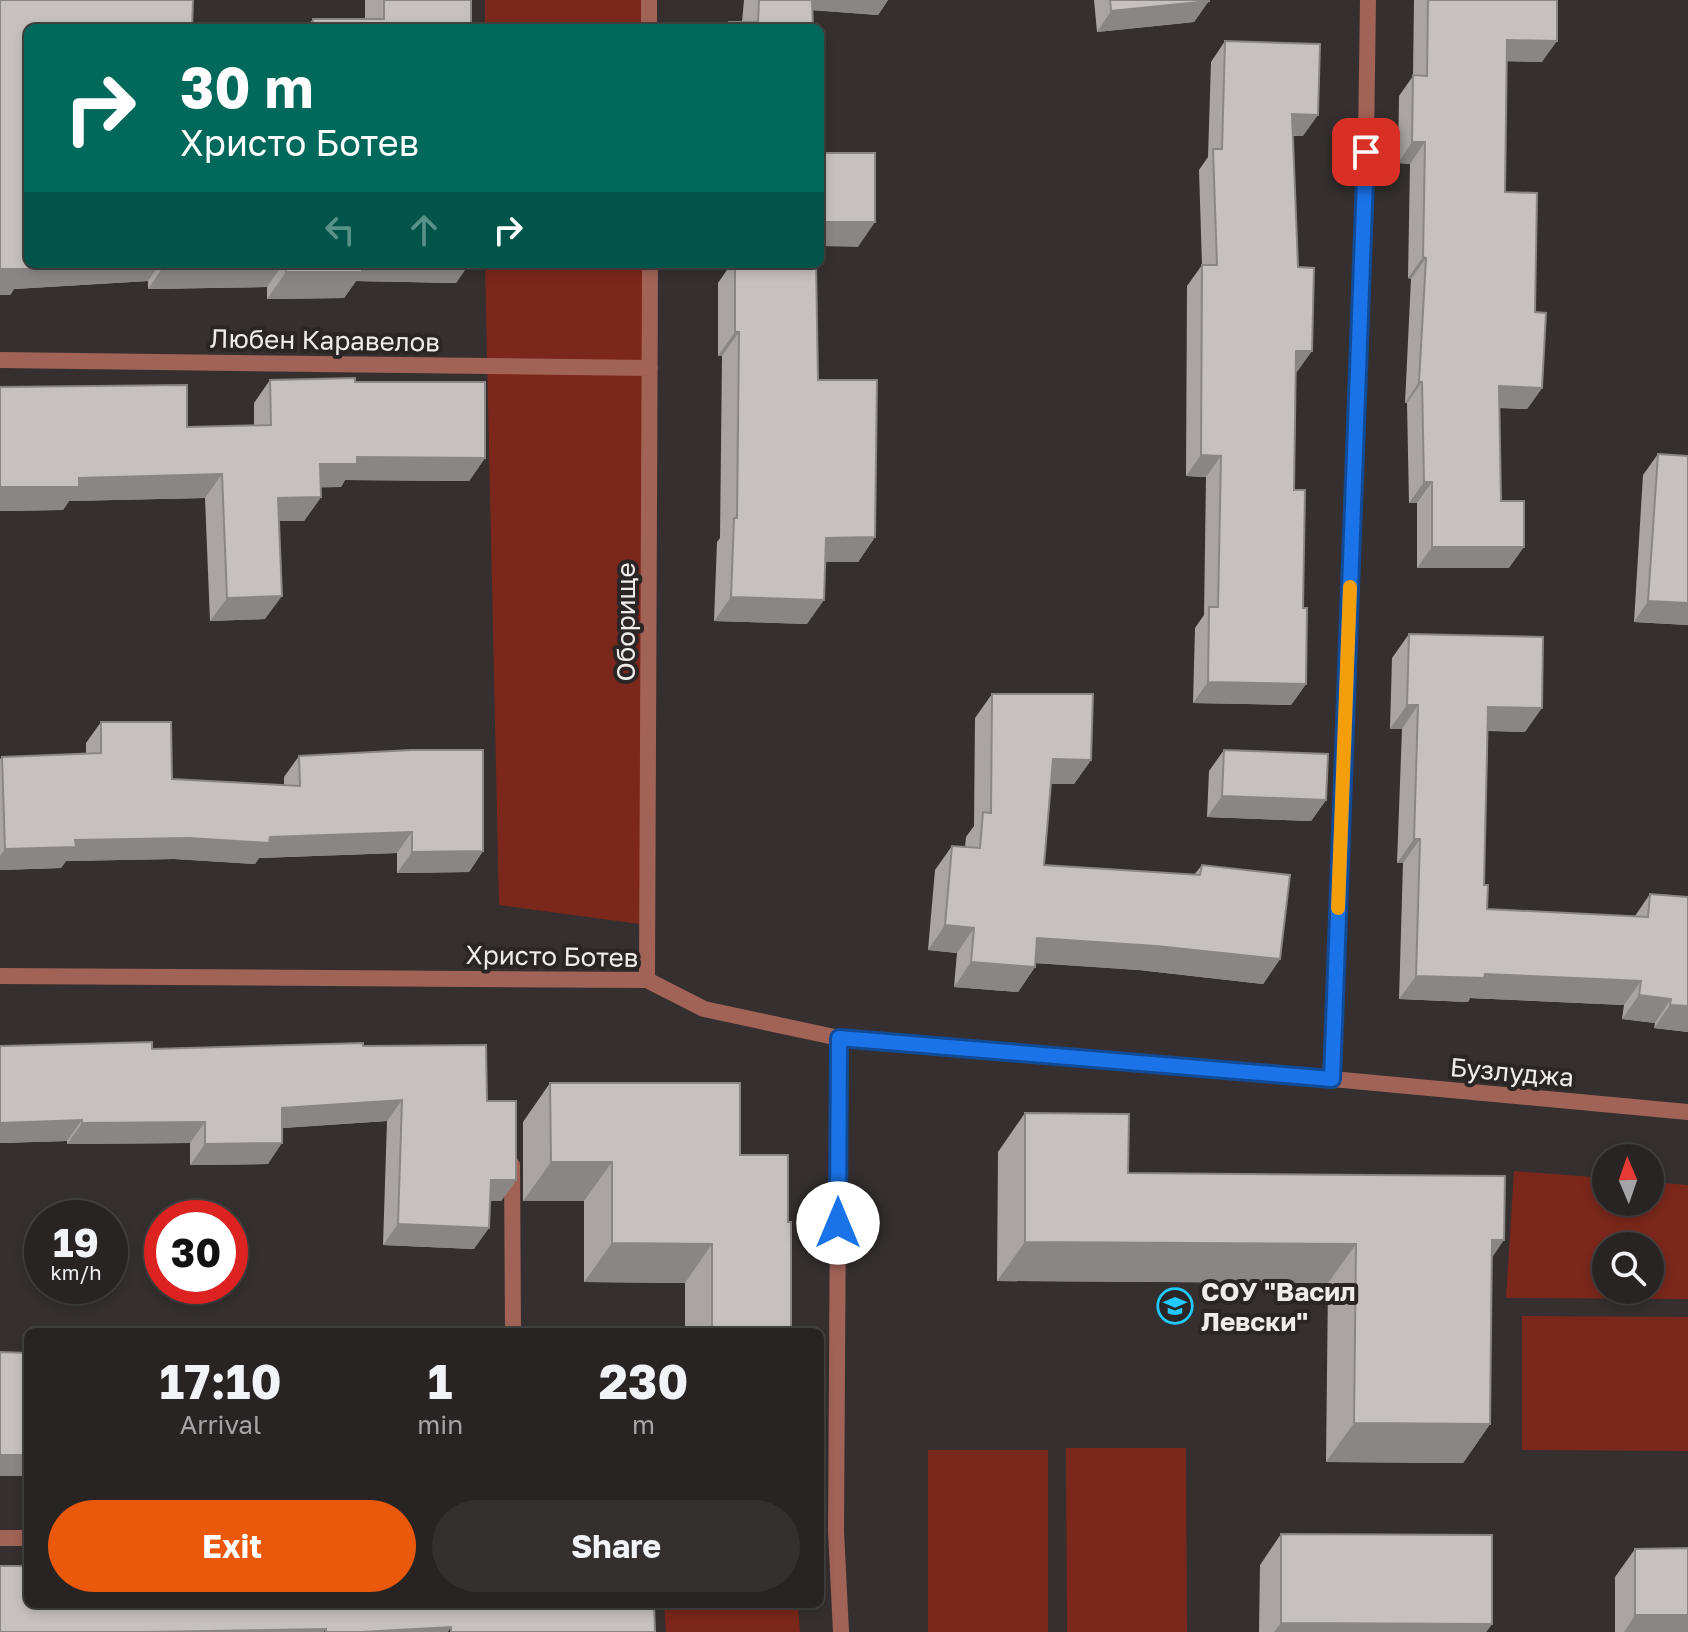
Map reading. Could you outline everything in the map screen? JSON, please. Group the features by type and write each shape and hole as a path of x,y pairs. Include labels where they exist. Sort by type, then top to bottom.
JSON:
{"street":[{"path":"649,0 649,24"},
{"path":"1332,1079 1365,212 1368,0"},
{"name":"Оборище","path":"647,980 650,268"},
{"name":"Любен Каравелов","path":"0,360 650,368"},
{"name":"Христо Ботев","path":"0,976 647,980 704,1009 839,1038 1332,1079"},
{"path":"839,1038 828,1532 841,1632"},
{"name":"Бузлуджа","path":"1332,1079 1688,1112"},
{"path":"512,1149 513,1328"},
{"path":"0,1538 24,1538"}],"shaded area":[{"path":"485,0 649,0 649,24 485,24"},
{"path":"485,268 648,268 647,925 499,905"},
{"path":"1514,1171 1592,1177 1592,1216 1664,1216 1664,1183 1688,1185 1688,1299 1664,1299 1664,1232 1592,1232 1592,1298 1506,1298"},
{"path":"1522,1316 1688,1317 1688,1451 1522,1450"},
{"path":"1066,1448 1186,1448 1187,1632 1067,1632"},
{"path":"928,1450 1048,1450 1048,1632 928,1632"},
{"path":"664,1608 798,1608 800,1632 666,1632"}],"building":[{"path":"0,0 193,0 192,24 24,24 24,268 29,269 0,269"},
{"path":"384,0 471,0 471,24 313,24 313,19 384,19"},
{"path":"759,0 812,0 813,24 729,24 758,22"},
{"path":"1110,0 1209,0 1209,1 1111,11"},
{"path":"1428,0 1557,0 1557,41 1507,40 1505,192 1537,193 1535,312 1546,313 1542,388 1499,386 1501,501 1524,501 1524,547 1432,547 1432,482 1424,482 1422,382 1419,382 1426,258 1423,257 1425,142 1412,142 1413,75 1427,76"},
{"path":"1225,41 1320,44 1318,115 1292,114 1298,267 1314,268 1312,351 1296,351 1294,490 1305,490 1303,608 1307,608 1306,684 1208,682 1209,607 1218,607 1221,456 1201,455 1202,265 1217,265 1213,149 1222,149"},
{"path":"824,153 875,153 875,222 824,222"},
{"path":"286,268 362,268 362,272 286,272"},
{"path":"735,268 816,268 818,380 877,380 875,537 826,538 824,600 731,597 734,518 737,518 739,332 735,332"},
{"path":"355,378 355,382 485,382 485,458 357,457 357,464 320,464 321,497 278,498 282,596 227,598 222,474 79,478 79,487 0,487 0,387 187,385 187,427 271,425 270,380"},
{"path":"1658,454 1688,456 1688,603 1648,601"},
{"path":"1409,634 1543,637 1542,708 1488,707 1484,885 1488,885 1487,909 1648,917 1650,894 1688,897 1688,1006 1670,1005 1671,999 1639,995 1641,981 1485,974 1484,978 1416,976 1420,839 1414,839 1418,705 1407,705"},
{"path":"992,694 1093,694 1091,760 1053,759 1044,865 1200,875 1202,865 1290,875 1280,959 1037,938 1035,967 971,962 974,928 945,925 952,846 980,848 983,812 991,813"},
{"path":"101,722 171,722 172,779 300,786 299,756 483,750 483,851 412,852 412,832 270,837 269,843 189,838 75,840 76,847 5,849 2,757 101,753"},
{"path":"1224,750 1328,754 1326,800 1222,796"},
{"path":"152,1042 152,1049 363,1043 363,1046 486,1045 487,1101 516,1101 516,1180 491,1180 489,1228 398,1224 402,1100 282,1108 282,1143 205,1144 205,1122 82,1123 82,1120 0,1123 0,1046"},
{"path":"550,1083 740,1083 740,1155 788,1155 791,1328 712,1328 712,1244 612,1243 612,1162 551,1162"},
{"path":"1025,1113 1129,1114 1128,1173 1505,1176 1504,1240 1492,1240 1490,1424 1354,1423 1356,1244 1025,1242"},
{"path":"0,1352 24,1353 24,1455 0,1455"},
{"path":"1281,1534 1492,1535 1492,1624 1281,1623"},
{"path":"1688,1548 1688,1615 1635,1615 1635,1549"},
{"path":"0,1566 24,1566 24,1608 654,1608 655,1632 451,1632 451,1627 361,1632 326,1632 326,1629 0,1632"}],"slow traffic":[{"path":"1338,908 1350,587"}],"place":[{"name":"СОУ \"Васил Левски\"","path":"1175,1306"}],"route":[{"path":"838,1223 839,1038 1332,1079 1366,152"}]}
